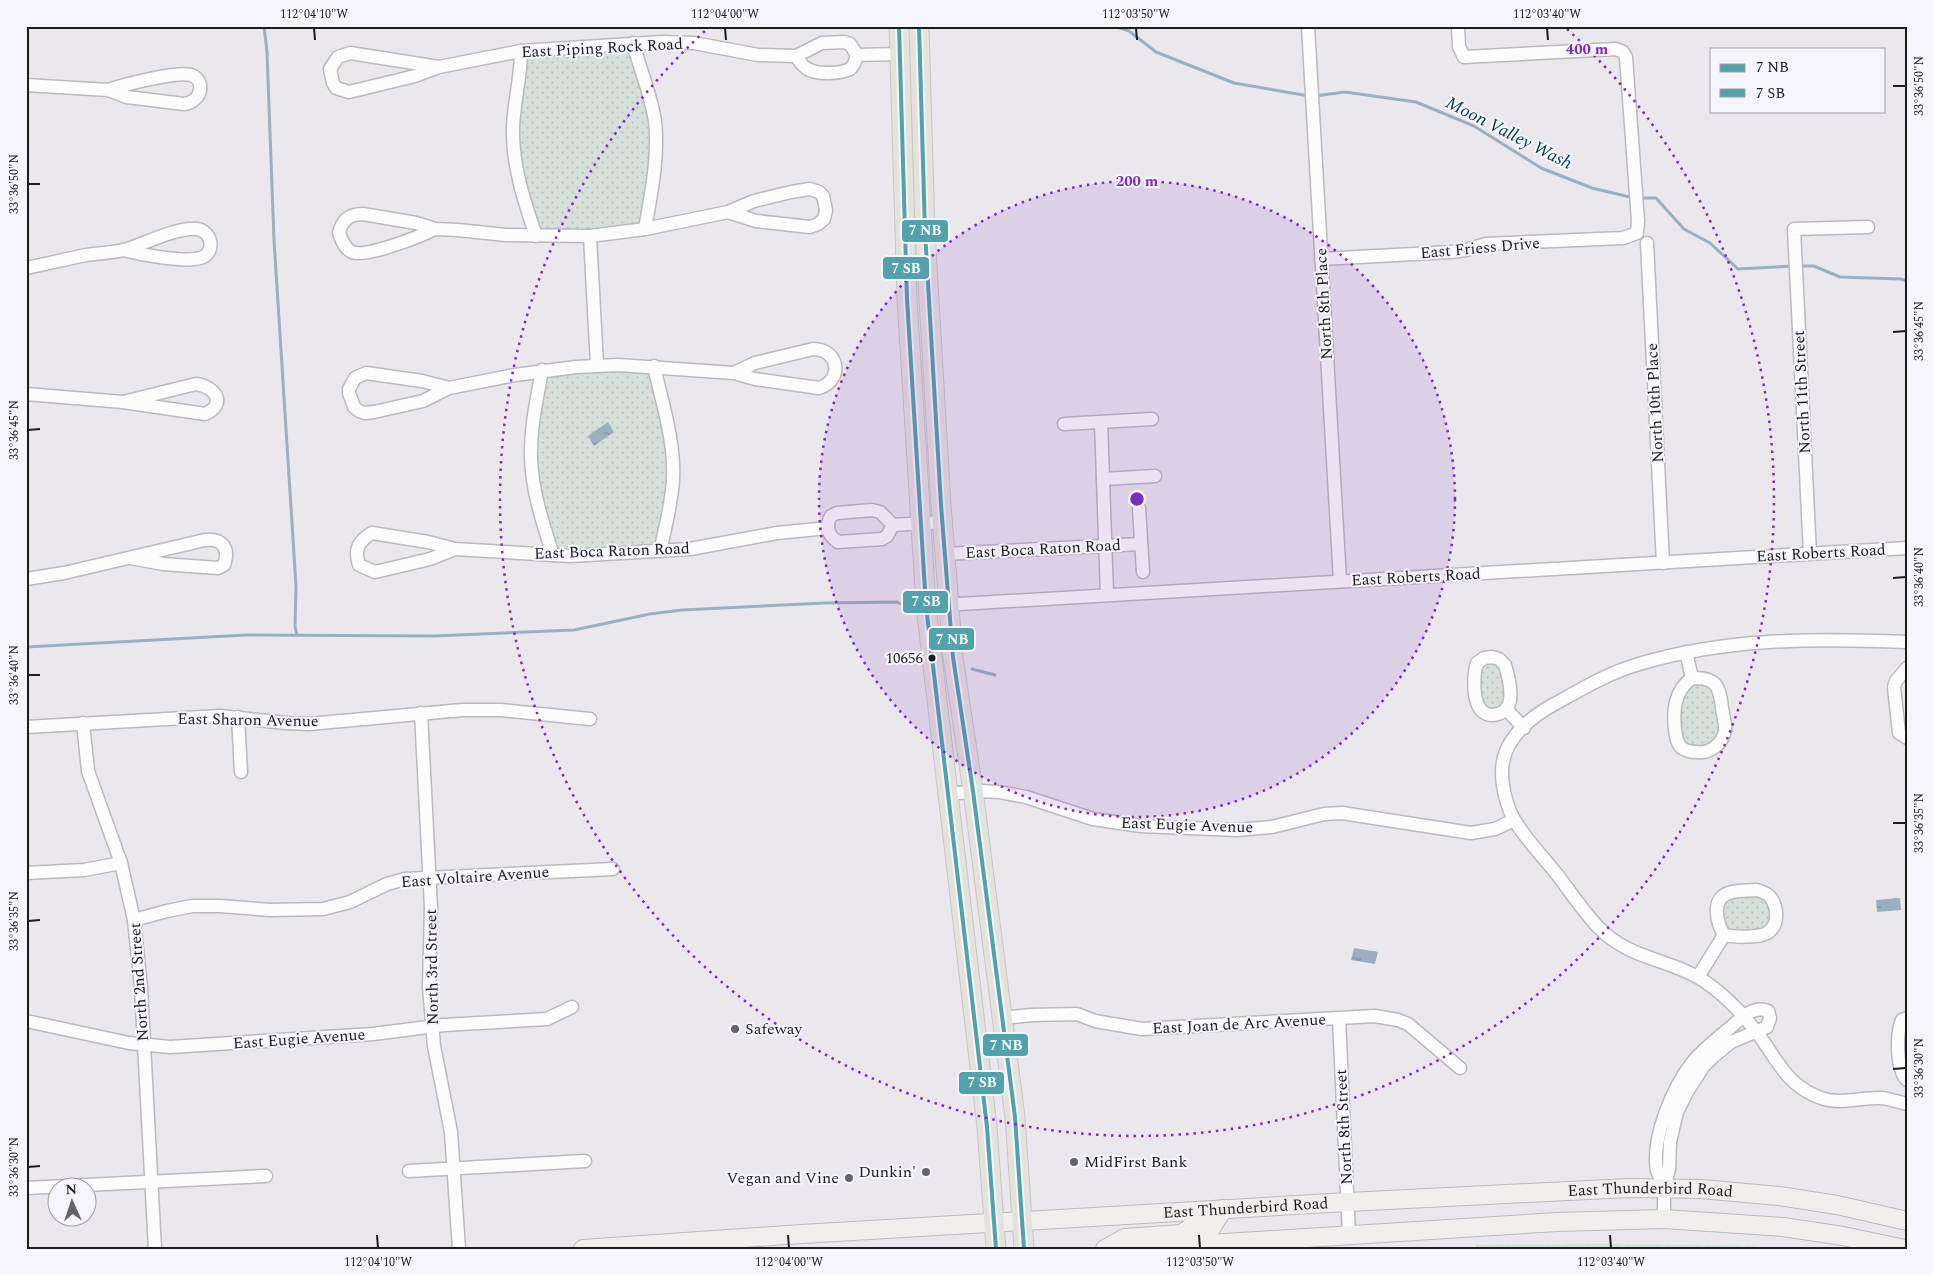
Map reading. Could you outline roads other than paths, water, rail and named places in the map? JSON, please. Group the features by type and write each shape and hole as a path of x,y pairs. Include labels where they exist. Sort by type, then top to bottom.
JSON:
{"main road":[{"path":"899,26 907,299 926,606 987,1126 996,1249"},
{"path":"920,26 925,222 929,297 942,522 955,676 1015,1117 1024,1249"},
{"path":"907,299 929,297"},
{"name":"East Thunderbird Road","path":"583,1249 1203,1210 1587,1190 1664,1188 1779,1196 1907,1220"},
{"path":"1202,1243 1223,1209"},
{"path":"1105,1249 1125,1238 1181,1234 1192,1227 1203,1210"},
{"name":"East Thunderbird Road","path":"1130,1249 1557,1222 1664,1219 1783,1227 1843,1236 1905,1249"}],"street":[{"name":"North 8th Place","path":"1308,26 1340,581"},
{"name":"East Friess Drive","path":"1321,259 1451,252 1486,244 1624,238 1637,233 1638,221 1626,58 1623,52 1616,50 1464,57 1459,47 1458,26"},
{"name":"East Piping Rock Road","path":"439,67 356,53 344,54 338,57 330,69 336,88 349,92 415,76 439,67 521,51 633,43 694,43 758,55 796,56 822,43 844,42 850,44 856,55"},
{"path":"633,43 648,92 656,133 656,160 645,229"},
{"path":"521,51 513,127 514,147 522,192 536,236"},
{"path":"796,56 812,72 824,72 849,69 855,64 856,55 899,54"},
{"path":"26,85 108,90 127,97 184,104 192,103 196,100 200,89 199,82 195,77 184,75 128,82 108,90"},
{"path":"435,230 417,238 361,253 350,251 339,233 343,222 355,214 416,223 435,230 458,230 506,235 590,236 645,229 728,212 754,201 801,190 810,189 819,192 826,204 824,219 810,227 756,221 728,212"},
{"name":"North 11th Street","path":"1810,554 1794,229 1868,227"},
{"path":"26,268 83,256 124,250 146,241 192,229 201,230 206,233 211,242 211,248 207,254 195,259 147,257 124,250"},
{"path":"590,236 597,366"},
{"name":"North 10th Place","path":"1647,242 1663,562"},
{"path":"449,388 422,381 366,373 355,378 349,393 354,407 365,413 424,401 449,388 542,370 597,366 654,366 712,373 734,373 755,380 819,388 826,386 832,380 835,367 828,352 821,349 813,349 755,362 734,373"},
{"path":"654,366 669,430 674,466 672,493 660,551"},
{"path":"542,370 532,437 531,467 534,487 553,555"},
{"path":"26,394 123,402 206,414 215,406 216,397 213,390 207,386 196,384 123,402"},
{"path":"1064,424 1152,419"},
{"path":"1100,422 1107,595"},
{"path":"1103,479 1155,476"},
{"path":"1139,508 1143,572"},
{"path":"893,525 887,536 882,539 838,542 831,537 828,521 831,516 837,513 872,510 880,512 893,525 942,522"},
{"name":"East Boca Raton Road","path":"455,549 430,559 375,572 359,565 357,549 360,542 372,533 428,542 455,549 553,555 660,551 690,549 777,533 828,528"},
{"path":"26,579 64,573 211,539 224,544 226,550 224,565 218,568 162,564 131,558"},
{"name":"East Boca Raton Road","path":"945,554 1141,544"},
{"name":"East Roberts Road","path":"926,606 1907,548"},
{"path":"1907,649 1907,642 1823,640 1732,644 1686,652 1637,664 1598,680 1533,717 1509,744 1502,770 1505,794 1514,820 1600,929 1624,948 1698,977 1731,1002 1756,1031 1779,1068 1792,1082 1823,1099 1841,1101 1883,1098 1907,1104"},
{"path":"1686,652 1692,678"},
{"path":"1907,668 1896,681 1894,687 1899,733 1907,738"},
{"path":"1692,678 1703,678 1712,682 1717,687 1721,699 1725,730 1722,741 1711,750 1702,753 1690,752 1682,748 1677,740 1674,715 1676,700 1680,690 1692,678"},
{"path":"1506,709 1524,728"},
{"name":"East Sharon Avenue","path":"26,726 220,716 286,724 309,724 462,710 501,710 590,719"},
{"name":"North 3rd Street","path":"421,713 431,908 429,987 434,1046 451,1132 459,1249"},
{"path":"238,717 241,772"},
{"name":"North 2nd Street","path":"83,723 88,771 121,863 134,920 155,1249"},
{"name":"East Eugie Avenue","path":"948,794 972,791 1008,794 1026,797 1093,820 1140,826 1237,830 1272,826 1324,814 1342,813 1471,834 1495,829 1514,820"},
{"path":"26,873 84,870 121,863"},
{"name":"East Voltaire Avenue","path":"134,920 192,906 271,910 323,909 350,902 387,884 405,879 613,869"},
{"path":"1757,890 1767,894 1772,899 1777,915 1772,930 1765,934 1724,935 1718,926 1717,905 1726,894 1757,890"},
{"path":"1698,977 1724,935"},
{"name":"East Eugie Avenue","path":"26,1021 143,1045 170,1047 373,1034 432,1026 547,1019 572,1007"},
{"path":"1664,1219 1664,1188 1657,1169 1659,1141 1666,1110 1707,1047 1752,1011 1764,1009 1768,1011 1770,1024 1768,1027 1731,1042 1686,1082"},
{"name":"East Joan de Arc Avenue","path":"1002,1018 1077,1014 1095,1021 1142,1029 1374,1016 1398,1020 1408,1024 1460,1068"},
{"path":"1907,1018 1902,1020 1898,1029 1900,1067 1902,1075 1907,1080"},
{"name":"North 8th Street","path":"1339,1019 1349,1235"},
{"path":"409,1171 585,1161"},
{"path":"26,1188 266,1176"}],"water":[{"path":"608,422 614,432 594,446 588,436"},
{"path":"1900,898 1901,910 1877,912 1876,900"},
{"path":"1354,948 1378,952 1375,964 1351,960"}],"waterway":[{"path":"264,26 267,52 274,240 296,586 295,626 297,635"},
{"name":"Moon Valley Wash","path":"1114,26 1129,31 1156,52 1234,83 1309,96"},
{"name":"Moon Valley Wash","path":"1315,96 1345,92 1416,102 1474,126 1541,168 1592,188 1634,198"},
{"name":"Moon Valley Wash","path":"1640,198 1656,198 1684,229 1710,243 1738,269 1794,266"},
{"name":"Moon Valley Wash","path":"1800,266 1814,266 1840,277 1901,279 1907,281"},
{"path":"26,647 246,635 434,636 574,630 650,614 682,610 825,603 897,602 909,608"},
{"path":"972,669 995,675"}],"place":[{"name":"10656","path":"932,658"},
{"name":"Safeway","path":"735,1029"},
{"name":"MidFirst Bank","path":"1074,1162"},
{"name":"Dunkin'","path":"926,1172"},
{"name":"Vegan and Vine","path":"849,1178"}]}
